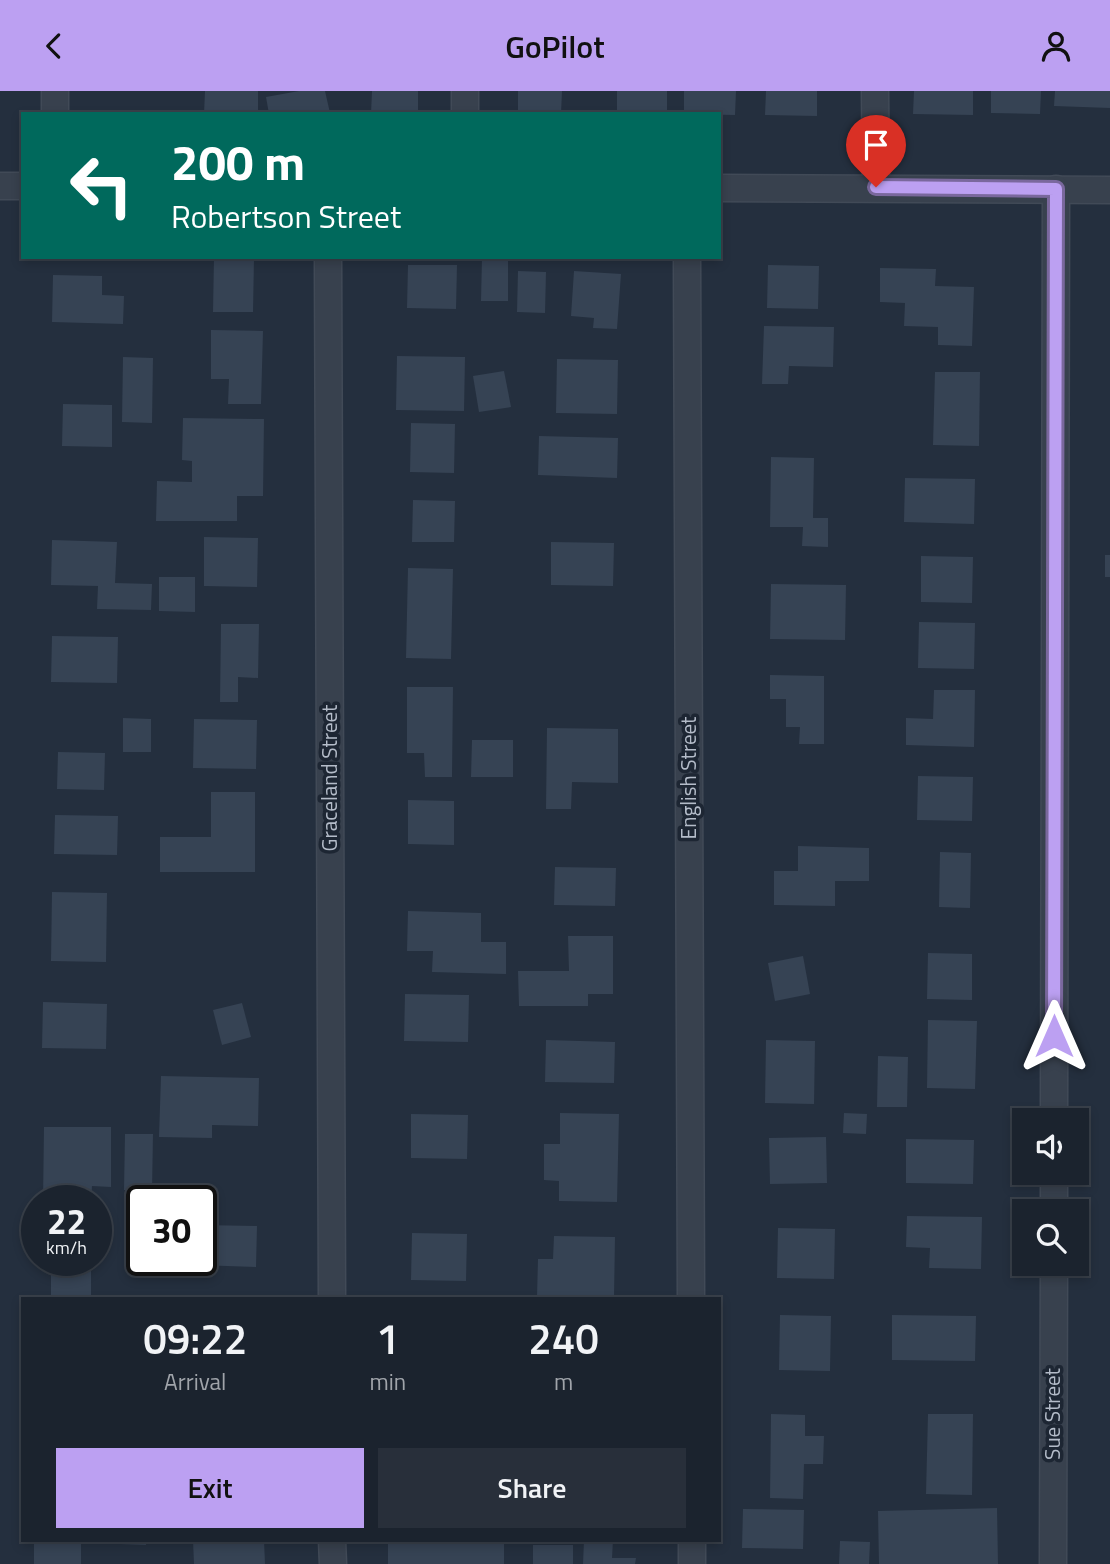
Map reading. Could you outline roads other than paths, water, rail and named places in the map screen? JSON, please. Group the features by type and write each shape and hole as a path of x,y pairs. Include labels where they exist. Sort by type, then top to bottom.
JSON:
{"street":[{"path":"55,91 55,112"},
{"path":"465,91 465,112"},
{"path":"875,91 876,187"},
{"path":"0,186 21,186"},
{"path":"721,188 1110,190"},
{"path":"1054,1108 1056,189"},
{"name":"Graceland Street","path":"328,259 332,1297"},
{"name":"English Street","path":"687,259 691,1297"},
{"name":"Sue Street","path":"1053,1564 1054,1276"},
{"path":"332,1542 332,1564"},
{"path":"692,1542 692,1564"}]}
